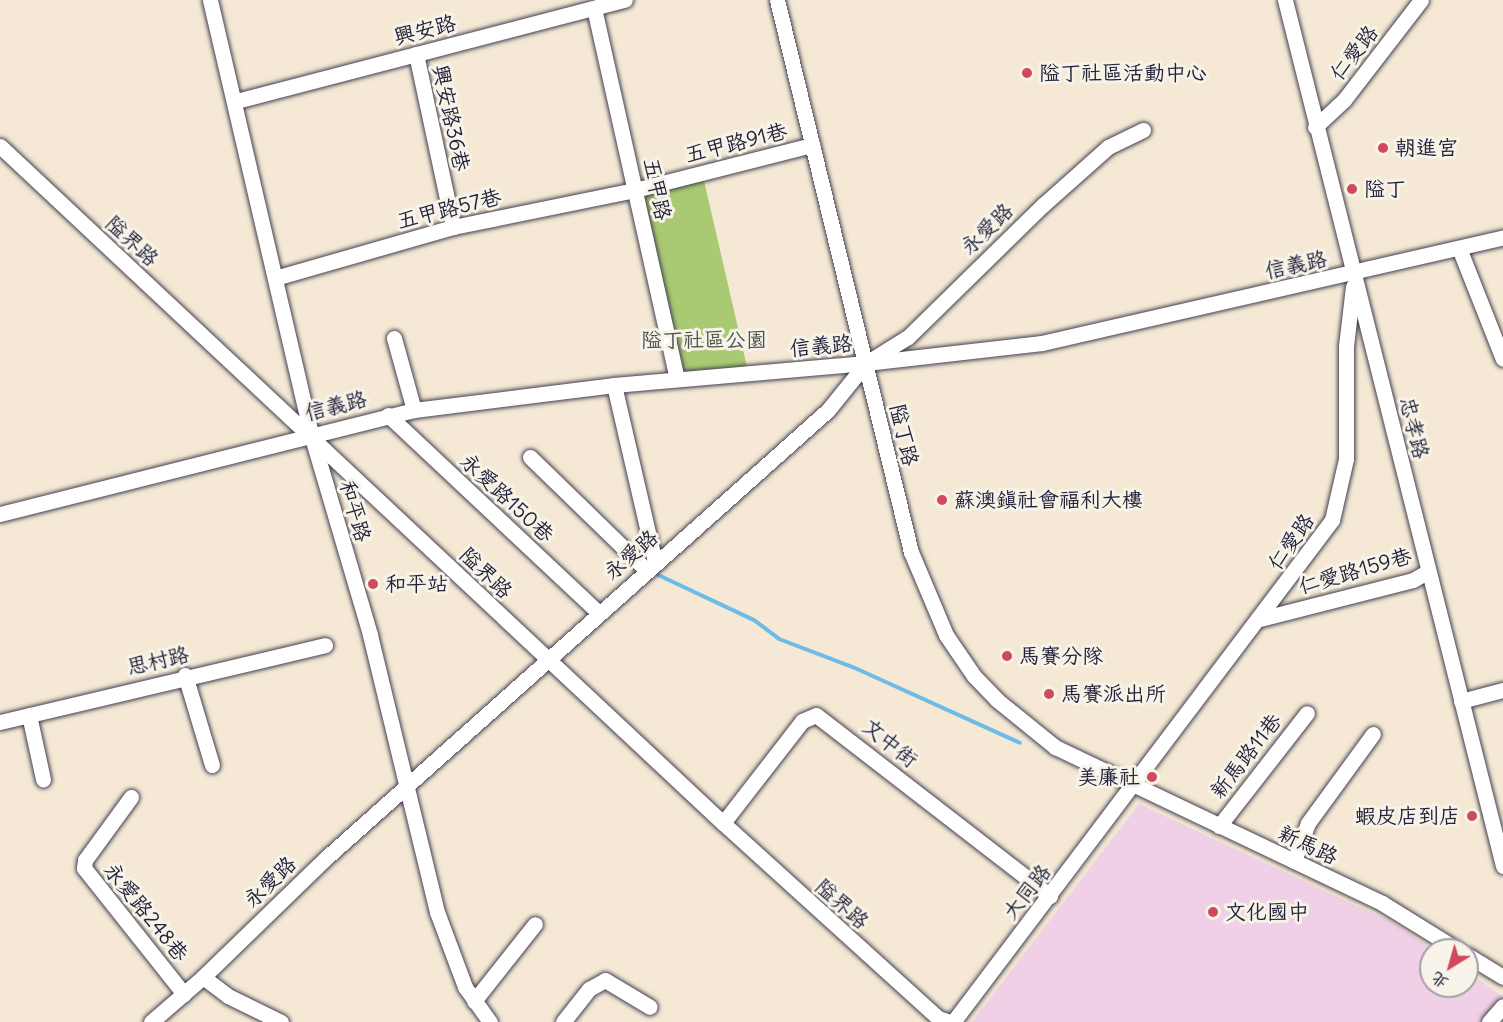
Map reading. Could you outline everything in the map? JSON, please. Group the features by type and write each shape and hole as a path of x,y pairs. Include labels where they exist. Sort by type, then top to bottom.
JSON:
{"street":[{"name":"和平路","path":"210,0 236,101 274,278 311,434 370,634 437,912 451,954 474,1001 490,1022"},
{"name":"興安路","path":"236,101 625,0"},
{"name":"隘丁路","path":"777,0 911,552 946,635 982,684 1028,728 1082,763 1134,787"},
{"name":"忠孝路","path":"1286,0 1315,128 1355,274 1427,572 1503,866"},
{"name":"仁愛路","path":"1315,128 1344,100 1421,0"},
{"name":"五甲路","path":"594,8 677,378"},
{"name":"興安路36巷","path":"416,54 453,227"},
{"name":"永愛路","path":"151,1022 203,977 327,857 547,658 828,410 866,363 908,337 1108,147 1143,130"},
{"name":"五甲路91巷","path":"635,190 812,145"},
{"name":"隘界路","path":"0,146 311,434 723,823 938,1018 952,1022"},
{"name":"五甲路57巷","path":"274,278 453,227 635,190"},
{"name":"信義路","path":"0,514 311,434 414,410 677,378 866,363 1042,343 1355,274 1503,237"},
{"path":"1459,248 1503,359"},
{"name":"仁愛路","path":"1134,787 1326,531 1338,503 1346,459 1346,346 1355,274"},
{"path":"394,338 414,410"},
{"path":"614,385 651,566"},
{"name":"永愛路150巷","path":"388,415 598,612"},
{"path":"530,457 651,566"},
{"name":"仁愛路159巷","path":"1260,619 1413,580 1427,572"},
{"name":"思村路","path":"0,722 185,675 325,645"},
{"path":"185,675 212,765"},
{"path":"1461,701 1503,690"},
{"name":"新馬路11巷","path":"1219,826 1307,713"},
{"path":"29,715 43,779"},
{"name":"文中街","path":"723,823 802,721 816,715 1050,896"},
{"path":"1294,861 1308,823 1373,734"},
{"name":"新馬路","path":"1134,787 1382,903 1439,938"},
{"name":"大同路","path":"952,1022 1134,787"},
{"name":"永愛路248巷","path":"131,797 85,860 84,868 184,994"},
{"path":"474,1001 535,924"},
{"path":"1479,962 1503,977"},
{"path":"203,977 228,996 281,1022"},
{"path":"563,1022 590,989 605,980 650,1007"},
{"path":"1490,1022 1503,1006"}],"shaded area":[{"name":"文化國中","path":"1139,804 1391,922 1419,940 1419,998 1479,998 1479,980 1503,997 1482,1022 972,1022"}],"green space":[{"name":"隘丁社區公園","path":"702,172 748,373 681,388 635,188"}],"waterway":[{"path":"654,573 754,620 779,639 855,668 1020,743"}],"place":[{"name":"隘丁社區活動中心","path":"1027,73"},
{"name":"朝進宮","path":"1383,148"},
{"name":"隘丁","path":"1352,189"},
{"name":"蘇澳鎮社會福利大樓","path":"942,500"},
{"name":"和平站","path":"373,584"},
{"name":"馬賽分隊","path":"1007,656"},
{"name":"馬賽派出所","path":"1049,694"},
{"name":"美廉社","path":"1152,777"},
{"name":"蝦皮店到店","path":"1472,816"},
{"name":"文化國中","path":"1213,912"}]}
